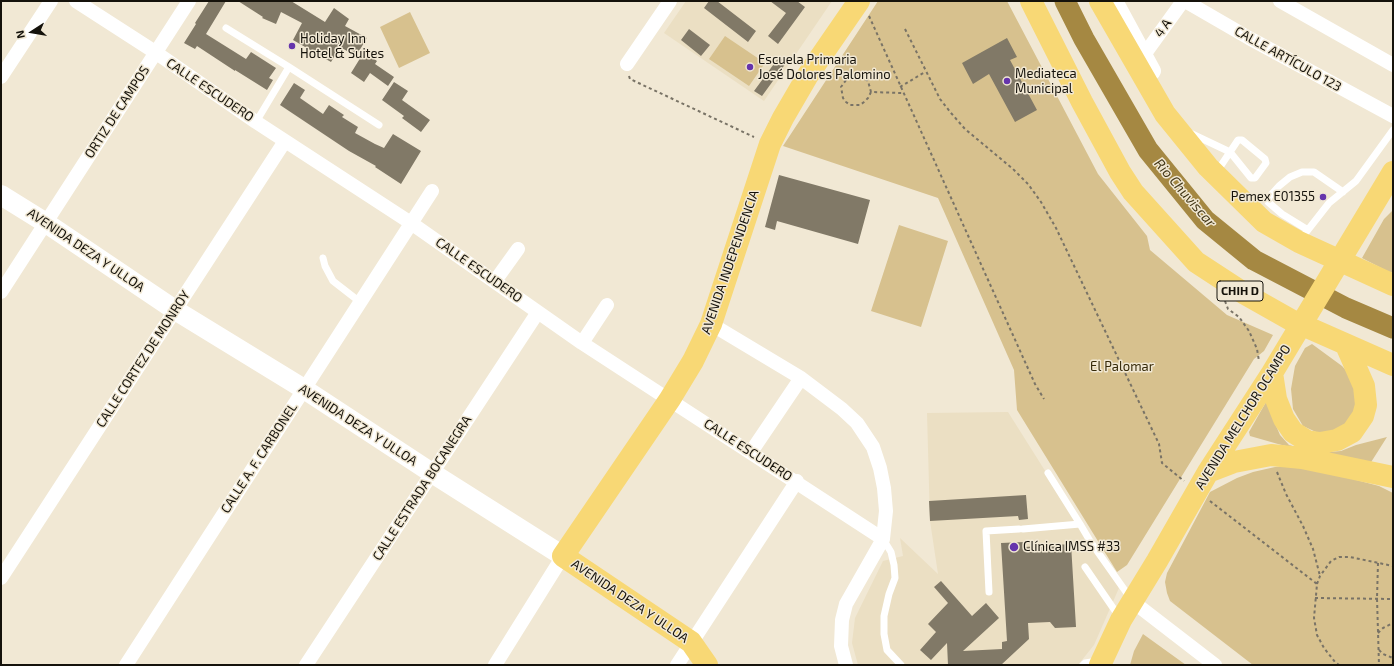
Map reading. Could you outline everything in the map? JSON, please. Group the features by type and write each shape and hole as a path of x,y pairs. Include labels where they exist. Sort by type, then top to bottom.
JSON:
{"main road":[{"name":"CHIH D","path":"1031,1 1082,102 1120,172 1133,192 1196,262 1245,294 1291,320 1393,365"},
{"path":"1100,1 1165,114 1211,170 1264,222 1303,236 1393,285"},
{"name":"AVENIDA INDEPENDENCIA","path":"563,556 670,399 693,361 710,324 770,144 808,75 863,7"},
{"name":"AVENIDA MELCHOR OCAMPO","path":"1094,664 1157,561 1208,472 1268,380 1292,337 1347,248 1384,199 1393,172"},
{"name":"AVENIDA DEZA Y ULLOA","path":"1,194 46,222 176,310 304,389 432,473 563,556 691,642 707,665"},
{"path":"1268,380 1284,419 1293,432 1307,441 1320,443 1336,440 1352,432 1363,416 1366,405 1364,386 1346,345"},
{"path":"1208,472 1234,462 1271,455 1302,458 1393,477"}],"street":[{"path":"1,77 51,1"},
{"name":"CALLE ESCUDERO","path":"76,1 155,52 256,122 411,223 582,343 883,538"},
{"name":"ORTIZ DE CAMPOS","path":"1,292 189,1"},
{"path":"627,64 670,1"},
{"path":"1020,1 1106,166 1133,192"},
{"path":"1114,1 1161,86 1200,147 1211,170"},
{"name":"4 A","path":"1144,55 1184,1"},
{"name":"CALLE ARTÍCULO 123","path":"1184,1 1393,116"},
{"path":"1280,1 1393,65"},
{"name":"CALLE CORTEZ DE MONROY","path":"1,578 285,141"},
{"name":"CALLE A. F. CARBONEL","path":"126,665 432,191"},
{"path":"495,281 518,249"},
{"path":"582,343 607,305"},
{"name":"CALLE ESTRADA BOCANEGRA","path":"306,665 538,312"},
{"path":"710,324 801,378 842,409 857,423 872,447 880,468 884,488 886,511 883,538 846,604 842,620 841,646 846,665"},
{"path":"752,452 801,378"},
{"path":"677,665 796,481"},
{"path":"495,665 563,556"},
{"path":"1132,601 1216,665"}],"lane":[{"path":"226,28 379,125"},
{"path":"256,122 289,67"},
{"path":"1343,192 1314,172 1302,172 1290,177 1279,186 1269,197 1268,202 1303,236 1329,203 1343,192 1356,181 1393,130"},
{"path":"1190,133 1230,152 1251,178 1255,178 1266,165 1265,159 1242,140 1238,140 1230,152 1211,170"},
{"path":"323,258 325,266 333,281 360,302"},
{"path":"1048,473 1090,541 1132,601"},
{"path":"989,592 986,531 1080,524"},
{"path":"883,538 890,552 894,565 895,578 889,594 884,616 884,634 887,650 901,665"},
{"path":"1085,567 1121,620"}],"path":[{"path":"863,7 879,38 902,93 1032,377 1044,399"},
{"path":"905,29 925,72 940,99 951,113 965,129 1013,169 1028,184 1041,202 1056,228 1159,444 1162,463 1179,477"},
{"path":"627,64 626,70 630,78 770,144"},
{"path":"900,87 925,72"},
{"path":"860,76 868,81 871,92 868,98 860,105 850,105 843,98 841,87 849,78 860,76"},
{"path":"871,92 902,93"},
{"path":"1221,278 1225,303 1228,309 1239,317 1249,331 1268,380"},
{"path":"1275,467 1286,494 1313,549 1320,576"},
{"path":"1217,506 1317,584"},
{"path":"1339,665 1324,648 1317,634 1314,618 1315,598 1320,576 1331,560 1339,557 1350,557 1393,566"},
{"path":"1378,563 1377,598 1379,665"},
{"path":"1315,598 1393,599"},
{"path":"1378,633 1383,628 1393,623"},
{"path":"1378,649 1383,654 1393,658"}],"shaded area":[{"name":"Escuela Primaria José Dolores Palomino","path":"686,1 832,1 764,101 664,33"},
{"name":"Clínica IMSS #33","path":"1008,412 1119,588 1094,645 1078,665 858,665 852,643 855,618 883,561 903,556 900,538 938,574 930,521 927,413"}],"green space":[{"name":"El Palomar","path":"878,1 1007,1 1098,174 1147,236 1150,250 1227,315 1273,335 1264,351 1254,359 1127,565 1117,572 1017,410 1014,370 938,198 783,146"},
{"path":"410,12 430,53 399,68 380,27"},
{"path":"725,36 765,63 749,86 709,59"},
{"path":"1393,210 1393,272 1389,272 1362,258 1384,219"},
{"path":"899,225 948,241 921,327 871,311"},
{"path":"1312,344 1342,366 1355,380 1359,394 1351,423 1331,435 1316,432 1303,426 1293,409 1291,389 1295,366 1305,348"},
{"path":"1266,402 1280,435 1289,445 1320,453 1341,451 1356,445 1387,437 1368,467 1250,436 1249,432"},
{"path":"1290,466 1326,472 1379,486 1393,493 1393,665 1253,665 1170,601 1165,582 1167,573 1210,492 1237,478 1253,472 1275,467"},
{"path":"1143,634 1186,665 1130,665 1134,651"}],"building":[{"path":"209,1 226,1 206,34 246,59 251,52 276,68 269,78 273,80 267,90 197,46 195,49 184,43"},
{"path":"238,1 291,1 325,22 334,8 349,19 345,26 367,38 356,56 340,47 331,62 293,40 302,23 281,12 276,24 262,18 263,17"},
{"path":"709,1 717,1 756,31 748,42 704,8"},
{"path":"770,1 797,1 805,7 778,44 768,36 786,13"},
{"path":"689,29 710,45 701,56 681,40"},
{"name":"Mediateca Municipal","path":"1007,38 1017,57 1010,60 1037,110 1015,122 989,74 973,84 962,63"},
{"path":"364,52 377,61 375,64 394,77 388,86 370,73 364,82 351,73"},
{"path":"779,57 786,63 762,96 754,91"},
{"path":"394,82 408,91 402,100 430,120 421,132 402,118 404,116 382,100"},
{"path":"294,83 305,90 300,98 323,114 329,105 344,115 342,117 358,127 355,133 375,144 384,148 393,134 421,151 401,184 375,167 376,166 349,151 280,105"},
{"path":"779,175 870,200 858,244 777,221 775,230 765,227"},
{"path":"1026,495 1028,519 1019,520 1018,516 930,521 929,501"},
{"path":"1024,542 1025,547 1071,544 1076,627 1055,628 1050,622 1028,623 1029,639 1001,665 948,665 947,643 931,660 920,650 936,632 928,624 948,603 934,587 941,581 972,616 986,603 999,618 963,651 1002,649 1002,642 1007,641 1001,543"}],"waterway":[{"name":"Rio Chuviscar","path":"1065,1 1084,39 1148,150 1205,220 1254,260 1346,308 1393,328"}],"place":[{"name":"Holiday Inn Hotel & Suites","path":"292,46"},
{"name":"Escuela Primaria José Dolores Palomino","path":"750,67"},
{"name":"Mediateca Municipal","path":"1007,81"},
{"name":"Pemex E01355","path":"1323,197"},
{"name":"Clínica IMSS #33","path":"1014,547"}]}
